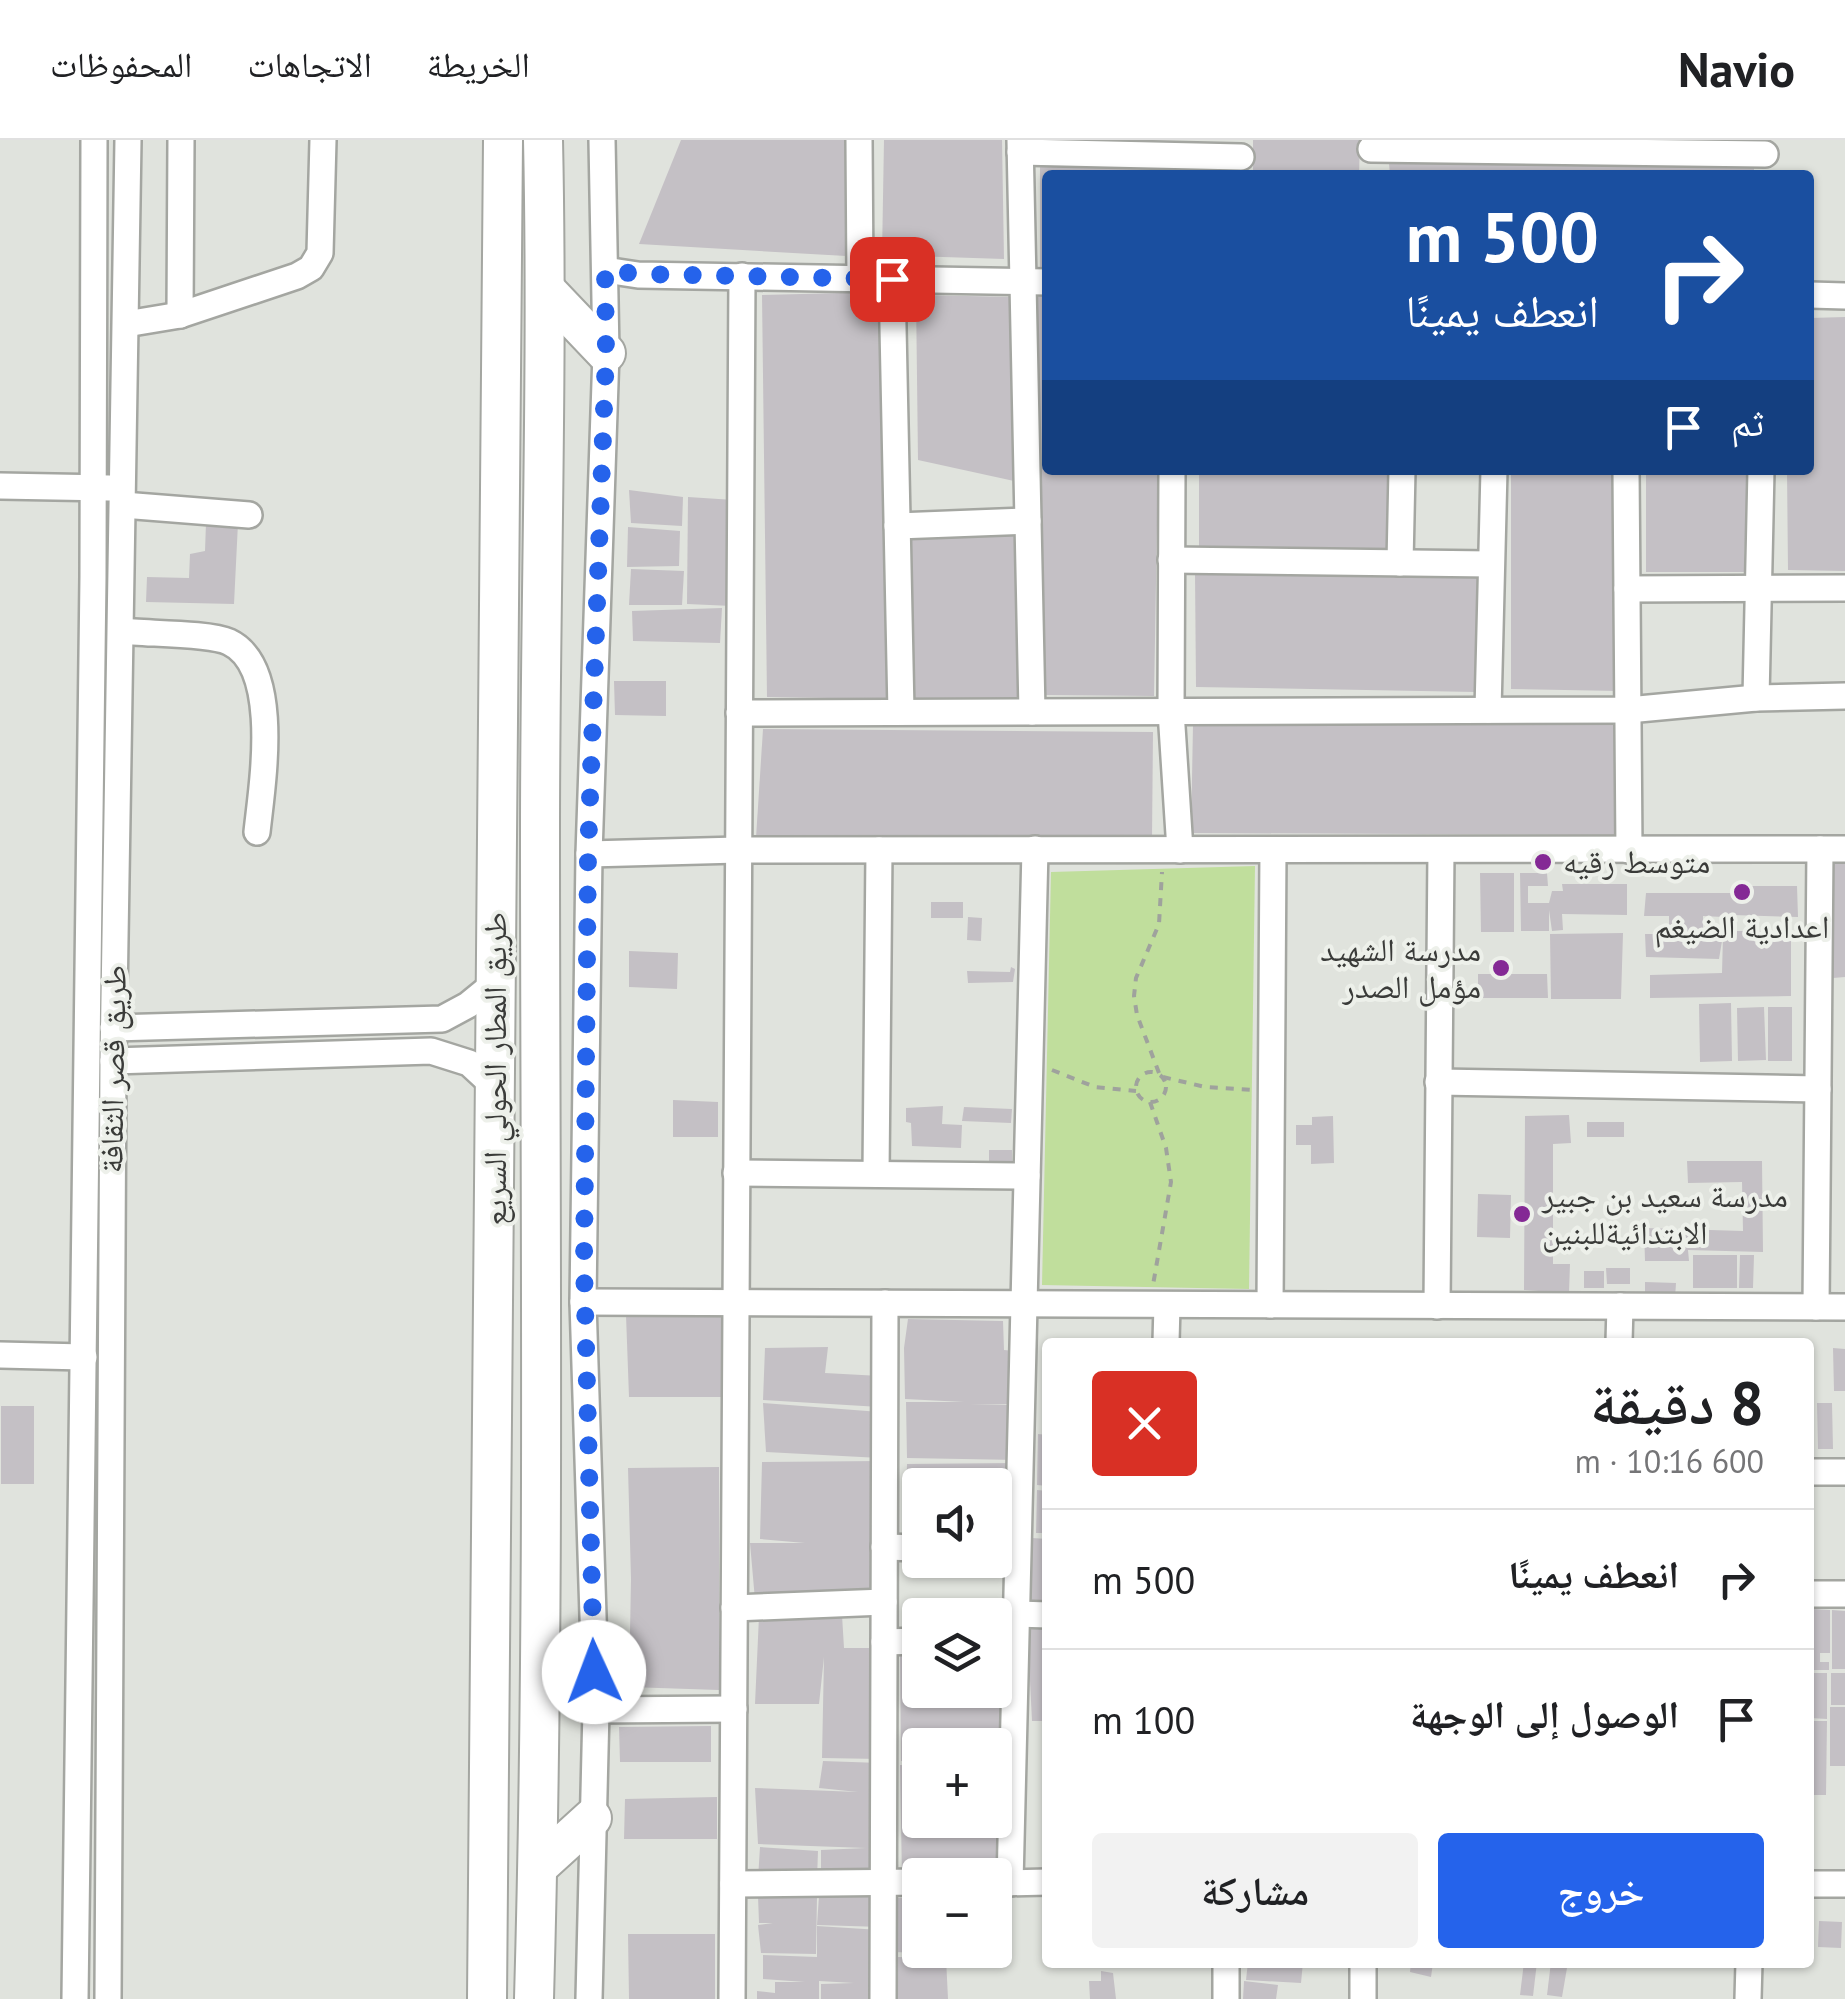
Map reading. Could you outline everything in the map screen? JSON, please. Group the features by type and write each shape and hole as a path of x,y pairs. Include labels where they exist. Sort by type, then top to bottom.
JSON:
{"highway":[{"name":"طريق المطار الحولي السريع","path":"487,1999 504,140"},
{"name":"طريق المطار الحولي السريع","path":"534,1999 543,1119 543,140"},
{"path":"546,290 606,353"},
{"path":"495,1102 502,1130 515,1137 536,1132 543,1119"},
{"path":"494,1216 506,1207 520,1205 534,1212 542,1226"},
{"path":"538,1867 592,1818"}],"street":[{"name":"طريق قصر الثقافة","path":"75,1999 94,488 94,140"},
{"name":"طريق قصر الثقافة","path":"108,1999 113,1028 128,140"},
{"path":"180,316 181,140"},
{"path":"126,324 180,316 312,268 320,254 323,140"},
{"path":"589,1999 596,1710 584,1302 588,854 606,353 602,140"},
{"path":"860,140 860,278"},
{"path":"1370,170 1371,144 1674,146 1765,156"},
{"path":"1032,712 1028,521 1035,281 1020,146 1241,157"},
{"path":"605,270 638,274 1035,281"},
{"path":"732,1999 742,276"},
{"path":"892,279 901,712"},
{"path":"1814,295 1845,296"},
{"path":"1171,849 1172,475"},
{"path":"1400,564 1402,475"},
{"path":"1488,710 1494,475"},
{"path":"1626,475 1629,850"},
{"path":"1756,698 1761,475"},
{"path":"0,486 94,488 124,497 248,516"},
{"path":"897,526 1028,521"},
{"path":"1171,560 1491,564"},
{"path":"1627,589 1845,588"},
{"path":"121,631 226,641 246,653 263,698 267,740 257,832"},
{"path":"740,713 1628,710 1756,698 1845,696"},
{"path":"588,854 738,850 1833,849 1818,1089 1816,1307"},
{"path":"876,1174 879,850"},
{"path":"1012,1477 1024,1304 1035,850"},
{"path":"1270,1305 1273,850"},
{"path":"1437,1306 1440,850"},
{"path":"113,1028 442,1019 468,1005 495,983"},
{"path":"442,1019 456,1030 458,1039 448,1054"},
{"path":"113,1061 419,1050 448,1054 469,1063 495,1102"},
{"path":"1438,1082 1818,1089"},
{"path":"736,1173 1027,1176"},
{"path":"584,1302 1845,1307"},
{"path":"883,1999 884,1303"},
{"path":"1158,1304 1165,1338"},
{"path":"1620,1306 1620,1338"},
{"path":"0,1355 84,1357"},
{"path":"1814,1472 1845,1472"},
{"path":"884,1547 902,1548"},
{"path":"1814,1594 1845,1594"},
{"path":"734,1608 884,1602"},
{"path":"1012,1629 1042,1617"},
{"path":"884,1642 902,1642"},
{"path":"596,1710 734,1708"},
{"path":"1004,1858 1007,1708"},
{"path":"734,1884 902,1882"},
{"path":"1012,1883 1042,1882"},
{"path":"1814,1884 1845,1884"},
{"path":"1226,1968 1226,1999"},
{"path":"1363,1999 1364,1968"},
{"path":"1748,1999 1749,1968"}],"path":[{"path":"1150,1102 1165,1094 1136,1015 1134,996 1136,978 1162,911 1171,849"},
{"path":"1042,1066 1095,1088 1136,1091 1150,1102 1166,1148 1171,1182 1158,1304"},
{"path":"1136,1091 1142,1074 1205,1086 1272,1092"}],"green space":[{"path":"1255,866 1249,1289 1042,1285 1051,872"}],"building":[{"path":"681,140 846,140 846,256 639,244"},
{"path":"884,140 1002,140 1004,259 882,255"},
{"path":"1253,140 1360,140 1359,170 1253,170"},
{"path":"1754,158 1754,170 1390,170 1389,163"},
{"path":"1040,162 1228,168 1042,170 1040,268"},
{"path":"880,292 889,699 767,697 762,295"},
{"path":"916,295 1021,297 1014,481 918,460"},
{"path":"1033,297 1042,297 1042,475 1158,475 1154,696 1044,695"},
{"path":"1845,317 1845,571 1788,570 1787,475 1814,475 1814,318"},
{"path":"1199,475 1388,475 1388,550 1199,546"},
{"path":"1511,475 1615,475 1619,691 1511,689"},
{"path":"1646,475 1747,475 1744,572 1646,572"},
{"path":"629,490 683,497 682,526 631,523"},
{"path":"688,497 734,500 732,606 687,604"},
{"path":"206,523 238,523 234,604 146,602 147,577 189,578 190,554 205,551"},
{"path":"628,527 680,531 679,566 627,567"},
{"path":"908,529 1017,535 1021,699 913,699"},
{"path":"631,569 684,571 682,605 629,605"},
{"path":"1195,574 1479,578 1476,692 1196,687"},
{"path":"722,608 720,643 633,641 632,611"},
{"path":"614,681 666,681 666,716 615,715"},
{"path":"1619,722 1617,835 1191,833 1193,725"},
{"path":"763,729 1153,732 1152,838 756,838"},
{"path":"1834,863 1845,863 1845,977 1833,978"},
{"path":"1480,873 1514,873 1514,932 1481,932"},
{"path":"1520,873 1547,873 1548,886 1528,886 1528,903 1549,903 1552,891 1563,891 1562,884 1627,884 1627,915 1562,914 1563,930 1552,931 1549,910 1549,931 1521,931"},
{"path":"1733,886 1797,886 1798,917 1733,915 1734,931 1791,931 1791,996 1650,998 1650,975 1722,973 1723,935 1719,959 1646,957 1645,934 1669,934 1669,916 1644,916 1646,893 1734,893","holes":["1703,916 1723,917 1723,931 1703,933"]},
{"path":"931,902 963,902 963,918 931,918"},
{"path":"968,917 982,918 981,941 967,940"},
{"path":"1623,933 1621,999 1551,999 1550,934"},
{"path":"629,951 678,953 677,989 629,987"},
{"path":"1011,967 1015,969 1013,982 968,983 967,971 1010,972"},
{"path":"1478,974 1547,974 1548,998 1478,998"},
{"path":"1731,1003 1732,1061 1700,1062 1699,1004"},
{"path":"1764,1007 1766,1060 1738,1061 1737,1008"},
{"path":"1768,1007 1792,1007 1792,1061 1768,1061"},
{"path":"673,1100 718,1102 718,1137 673,1137"},
{"path":"943,1106 942,1124 962,1125 961,1148 912,1146 906,1108"},
{"path":"964,1107 1012,1109 1011,1123 962,1121"},
{"path":"1569,1115 1571,1143 1553,1144 1553,1264 1570,1264 1569,1293 1524,1290 1525,1116"},
{"path":"1333,1116 1334,1163 1311,1164 1311,1145 1296,1145 1296,1125 1312,1125 1312,1117"},
{"path":"1587,1122 1624,1122 1624,1137 1587,1137"},
{"path":"989,1150 1012,1150 1012,1174 989,1173"},
{"path":"1687,1161 1762,1161 1763,1252 1688,1250 1689,1261 1645,1261 1644,1228 1743,1231 1742,1182 1688,1183"},
{"path":"1478,1194 1511,1195 1510,1238 1477,1237"},
{"path":"1693,1255 1737,1255 1737,1288 1693,1288"},
{"path":"1740,1255 1754,1255 1753,1288 1739,1288"},
{"path":"1606,1268 1630,1268 1630,1284 1607,1284"},
{"path":"1584,1271 1604,1271 1604,1288 1584,1288"},
{"path":"1645,1282 1676,1283 1675,1298 1645,1297"},
{"path":"626,1315 732,1317 731,1397 629,1397"},
{"path":"908,1319 1003,1321 1004,1350 1014,1351 1012,1404 970,1404 1018,1405 1019,1460 907,1458 906,1402 964,1402 905,1399"},
{"path":"828,1347 825,1373 880,1376 880,1407 763,1400 765,1348"},
{"path":"1833,1348 1845,1349 1845,1391 1834,1391"},
{"path":"763,1403 880,1412 880,1458 766,1452"},
{"path":"1817,1403 1832,1403 1833,1449 1818,1449"},
{"path":"1,1406 34,1406 34,1484 1,1484"},
{"path":"1038,1434 1042,1434 1042,1485 1037,1485"},
{"path":"880,1461 881,1598 755,1600 750,1543 805,1543 760,1539 762,1462"},
{"path":"1016,1463 1014,1544 1012,1468 907,1468 907,1464"},
{"path":"719,1467 719,1690 629,1687 628,1468"},
{"path":"1037,1490 1042,1490 1042,1533 1036,1533"},
{"path":"1032,1538 1042,1539 1042,1602 1028,1603"},
{"path":"1814,1609 1830,1610 1830,1653 1820,1653 1820,1662 1829,1662 1829,1670 1814,1670"},
{"path":"1832,1610 1845,1611 1845,1669 1832,1669"},
{"path":"842,1615 844,1648 881,1648 880,1759 822,1758 824,1657 819,1704 755,1704 759,1616"},
{"path":"1027,1621 1042,1622 1042,1721 1032,1721"},
{"path":"900,1650 902,1708 1012,1708 1011,1728 902,1728 901,1761"},
{"path":"1814,1673 1827,1673 1827,1719 1814,1718"},
{"path":"1831,1673 1845,1673 1845,1705 1831,1705"},
{"path":"1830,1707 1845,1707 1845,1766 1830,1766"},
{"path":"1814,1721 1827,1721 1826,1795 1814,1795"},
{"path":"711,1726 711,1762 620,1762 619,1727"},
{"path":"823,1761 880,1763 878,1879 821,1880 821,1850 866,1848 758,1844 755,1788 858,1792 819,1788"},
{"path":"900,1765 902,1838 1009,1838 1008,1858 902,1858 902,1878"},
{"path":"717,1797 717,1839 624,1839 625,1799"},
{"path":"760,1847 818,1851 817,1879 758,1879"},
{"path":"880,1895 881,1927 817,1925 819,1896"},
{"path":"758,1896 817,1896 816,1954 761,1953 758,1925 773,1923 759,1923"},
{"path":"896,1898 902,1898 902,1952 894,1952"},
{"path":"1819,1921 1842,1922 1841,1948 1818,1947"},
{"path":"817,1926 880,1930 881,1999 821,1999 821,1984 854,1983 819,1981 819,1999 757,1999 757,1991 775,1993 775,1982 805,1982 763,1979 763,1955 817,1957"},
{"path":"628,1934 715,1934 715,1999 629,1999"},
{"path":"898,1957 902,1957 902,1968 946,1968 948,1999 897,1999"},
{"path":"1247,1968 1302,1968 1301,1983 1246,1980"},
{"path":"1410,1968 1432,1968 1431,1977 1410,1972"},
{"path":"1523,1968 1536,1968 1533,1996 1520,1995"},
{"path":"1550,1968 1567,1968 1562,1997 1547,1995"},
{"path":"1101,1971 1113,1973 1116,1999 1090,1999 1089,1981 1101,1981"},
{"path":"1244,1981 1278,1985 1276,1999 1243,1999"}],"place":[{"name":"متوسط رقيه","path":"1543,862"},
{"name":"اعدادية الضيغم","path":"1742,892"},
{"name":"مدرسة الشهيد مؤمل الصدر","path":"1501,968"},
{"name":"مدرسة سعيد بن جبير الابتدائيةللبنين","path":"1522,1214"}],"route":[{"path":"594,1672 584,1264 588,854 606,353 605,270 892,279"}]}
